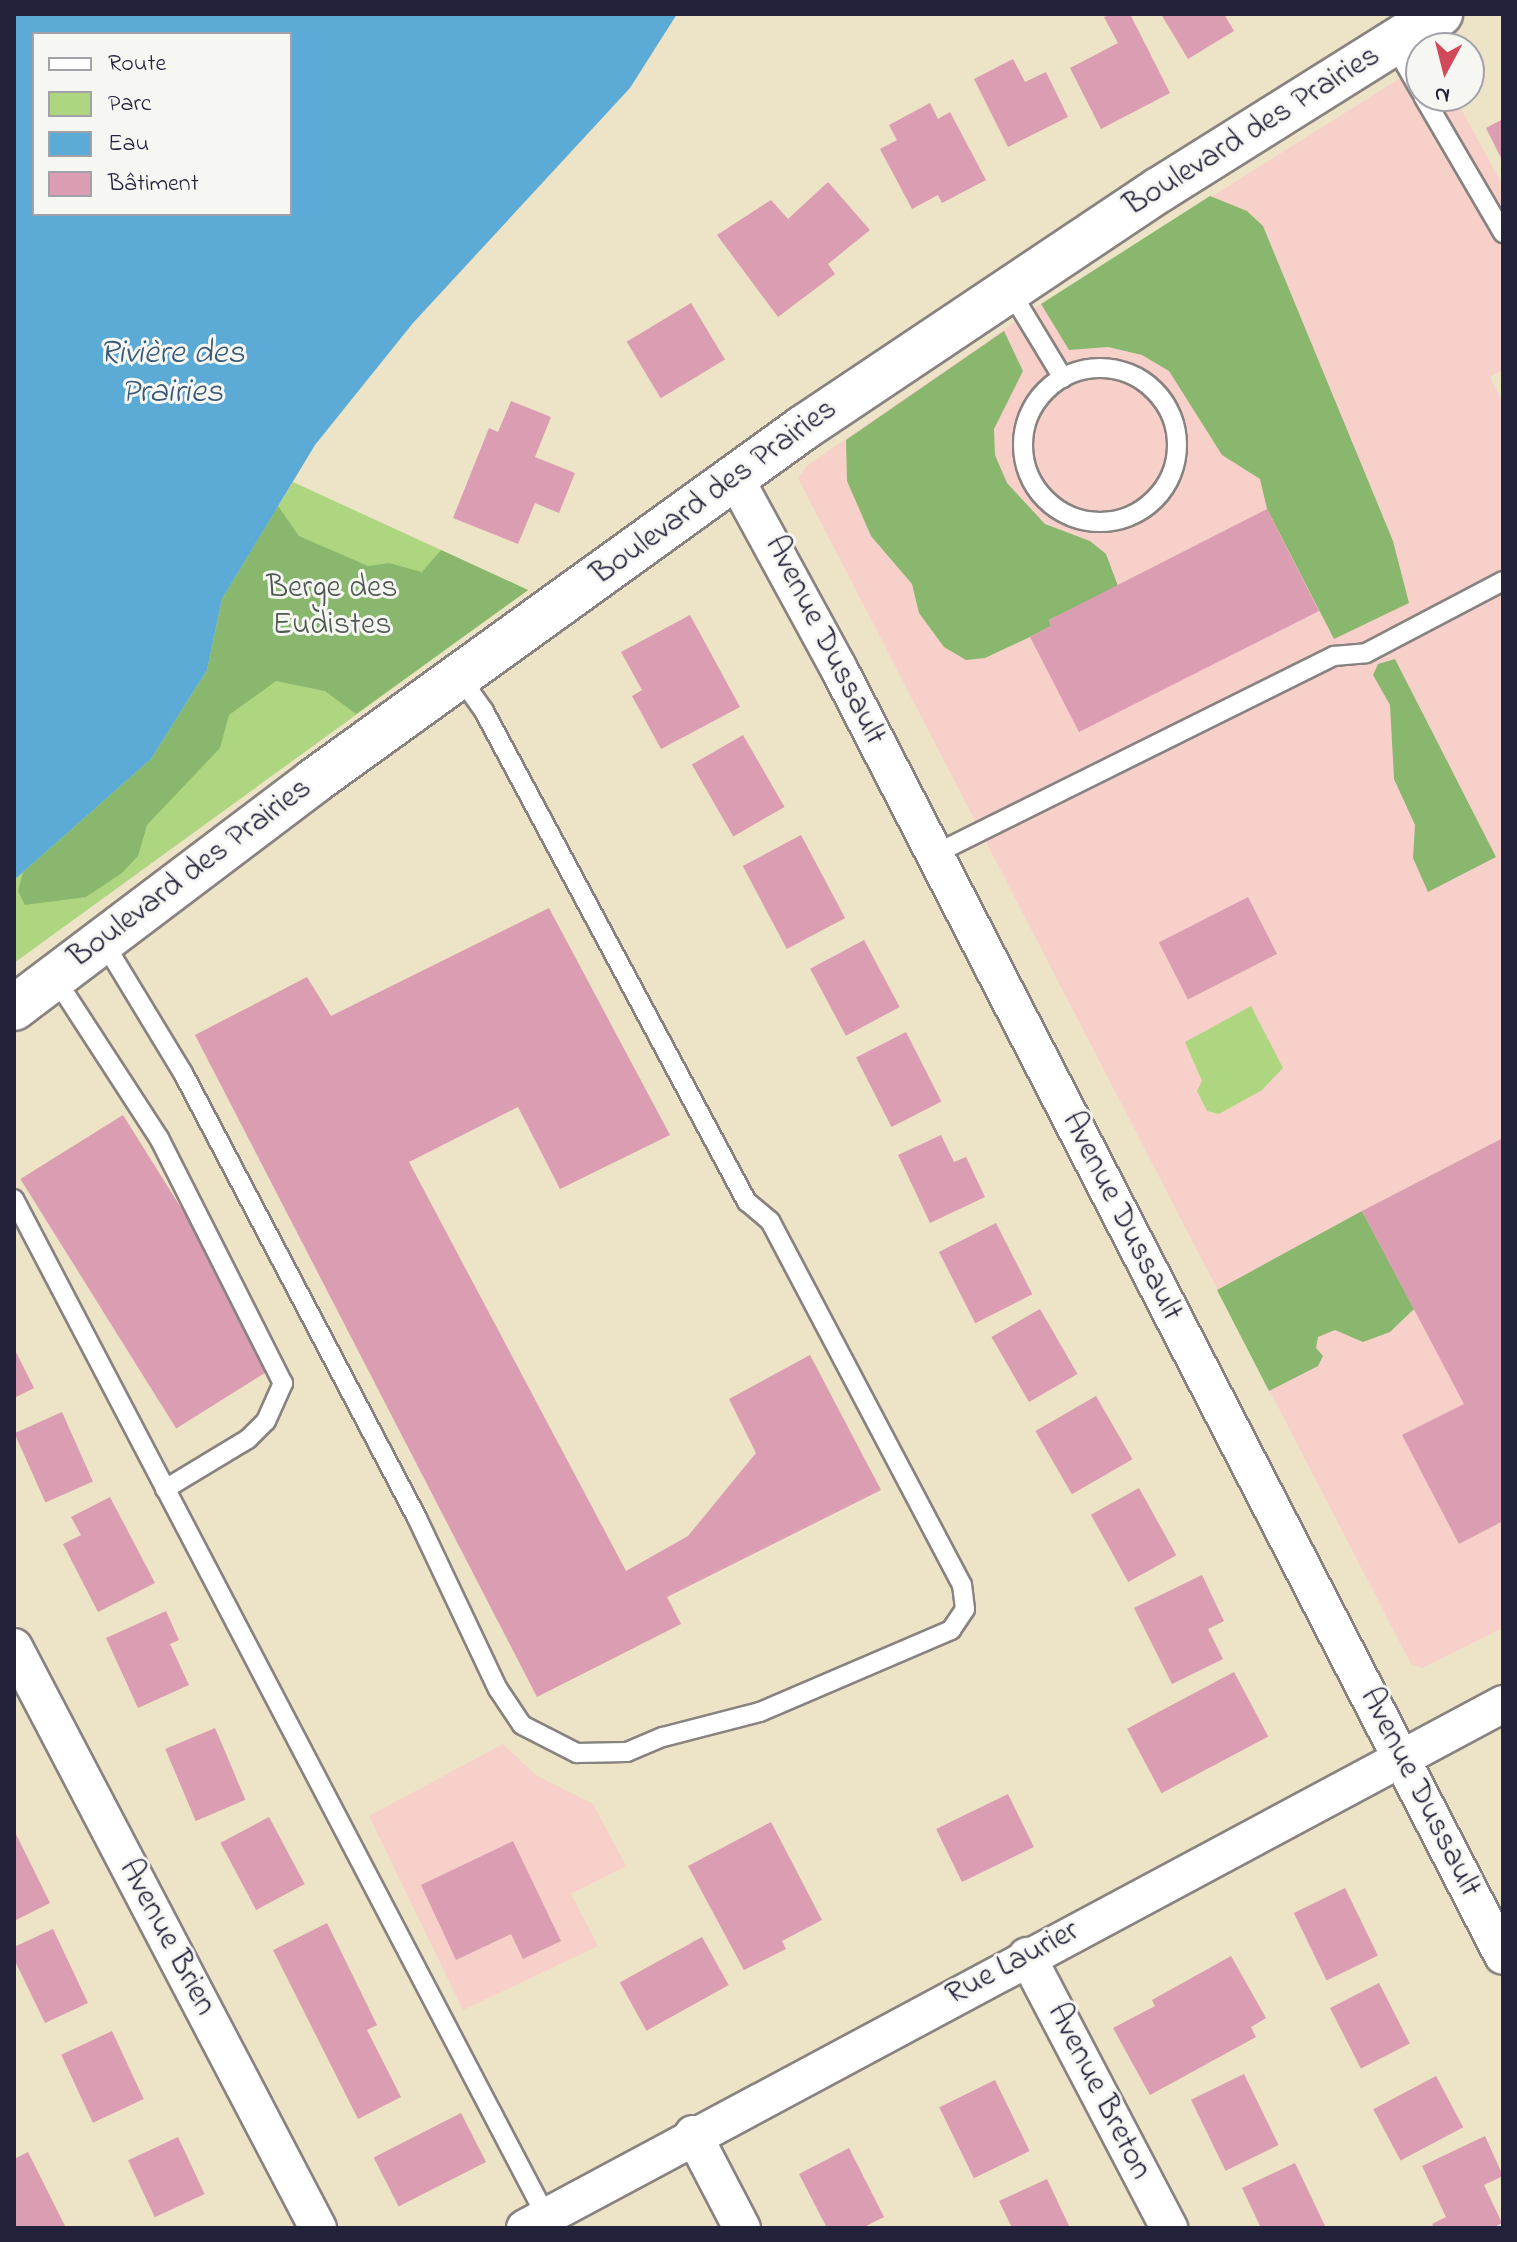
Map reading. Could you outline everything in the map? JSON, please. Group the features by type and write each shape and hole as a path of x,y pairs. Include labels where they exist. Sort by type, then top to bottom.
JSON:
{"street":[{"name":"Boulevard des Prairies","path":"14,1008 459,676 1009,289 1440,14"},
{"name":"Avenue Dussault","path":"736,480 1503,1956"},
{"name":"Avenue Brien","path":"14,1647 318,2228"},
{"name":"Rue Laurier","path":"535,2222 693,2134 1503,1704"},
{"name":"Avenue Breton","path":"1027,1956 1169,2228"},
{"path":"693,2134 742,2228"}],"lane":[{"path":"1393,43 1405,64"},
{"path":"1432,112 1503,233"},
{"path":"1009,289 1063,378"},
{"path":"1086,370 1122,372 1153,390 1168,410 1177,446 1173,470 1153,501 1133,514 1109,521 1084,520 1051,504 1034,485 1025,463 1025,426 1035,403 1063,378 1086,370"},
{"path":"933,855 1334,656 1366,653 1503,581"},
{"path":"103,941 183,1073 417,1518 498,1689 522,1725 577,1753 627,1752 663,1737 760,1712 951,1630 965,1609 962,1585 798,1270 770,1221 747,1202 484,711 459,676"},
{"path":"55,978 159,1138 283,1383 266,1421 248,1439 165,1489"},
{"path":"14,1199 165,1489 535,2222"}],"shaded area":[{"path":"1405,75 1405,112 1463,112 1503,186 1503,370 1490,377 1503,403 1503,1628 1422,1668 1411,1664 798,478 808,465 1041,304"},
{"path":"503,1744 537,1776 593,1804 626,1866 571,1894 598,1946 463,2010 369,1816"}],"green space":[{"path":"1210,196 1247,211 1263,226 1393,541 1409,603 1334,639 1267,509 1260,479 1222,455 1169,371 1142,355 1108,347 1069,350 1041,304"},
{"path":"1004,331 1023,371 994,429 995,455 1007,483 1045,524 1090,541 1106,554 1118,586 1049,620 1051,626 1030,637 985,658 966,660 944,647 919,613 912,584 871,536 847,481 846,440"},
{"name":"Berge des Eudistes","path":"293,482 528,590 14,963 14,880 151,759 207,670 222,599"},
{"name":"Berge des Eudistes","path":"278,506 299,536 368,566 389,563 422,572 441,550 528,590 356,714 325,691 276,681 229,715 220,748 147,825 138,856 122,873 86,897 25,905 18,891 23,872 151,759 207,670 222,599"},
{"path":"1395,659 1496,857 1428,892 1413,858 1415,825 1394,779 1390,705 1373,675 1378,664"},
{"path":"1251,1006 1283,1068 1262,1090 1219,1114 1207,1111 1197,1091 1202,1081 1185,1042"},
{"path":"1362,1211 1414,1309 1390,1332 1363,1342 1335,1330 1318,1337 1316,1348 1323,1356 1318,1366 1269,1391 1217,1290"}],"water":[{"name":"Rivière des Prairies","path":"14,14 677,14 630,88 413,323 315,445 222,599 207,670 151,759 14,880"}],"building":[{"path":"1130,14 1170,93 1101,129 1070,68 1118,43 1104,17"},
{"path":"1161,14 1224,14 1234,31 1188,59"},
{"path":"1013,59 1025,82 1046,72 1068,117 1008,147 974,79"},
{"path":"930,103 938,119 950,112 986,180 942,203 938,195 912,209 880,149 897,140 889,125"},
{"path":"1503,119 1503,162 1486,128"},
{"path":"828,182 870,230 828,264 835,274 778,317 717,235 771,200 788,219"},
{"path":"691,303 725,360 661,398 627,342"},
{"path":"511,401 551,417 535,457 575,473 559,513 535,503 518,544 453,518 489,428 498,432"},
{"path":"1267,509 1319,611 1079,732 1030,637 1051,626 1049,620"},
{"path":"690,615 740,707 661,749 632,696 642,690 621,652"},
{"path":"743,735 784,807 733,836 692,764"},
{"path":"801,835 845,918 787,949 743,866"},
{"path":"1248,897 1277,954 1188,999 1159,942"},
{"path":"549,908 670,1135 560,1189 518,1107 409,1162 626,1571 688,1536 756,1453 729,1399 810,1355 881,1490 667,1597 681,1624 537,1697 195,1035 307,977 331,1016"},
{"path":"864,940 900,1007 846,1036 810,969"},
{"path":"906,1032 941,1101 892,1127 856,1057"},
{"path":"123,1115 279,1364 176,1428 20,1179"},
{"path":"941,1135 954,1162 966,1157 985,1197 930,1223 898,1155"},
{"path":"1503,1138 1503,1521 1459,1544 1402,1435 1464,1404 1362,1211"},
{"path":"996,1223 1032,1294 975,1323 939,1252"},
{"path":"1040,1309 1078,1374 1029,1402 992,1337"},
{"path":"14,1348 34,1388 14,1398"},
{"path":"1096,1396 1132,1459 1072,1494 1035,1431"},
{"path":"62,1412 93,1481 45,1503 14,1433"},
{"path":"1139,1488 1176,1555 1128,1582 1091,1515"},
{"path":"110,1497 155,1583 98,1612 63,1544 81,1535 71,1517"},
{"path":"1202,1575 1224,1621 1208,1629 1223,1659 1172,1684 1134,1608"},
{"path":"166,1611 179,1640 170,1644 189,1685 138,1708 106,1638"},
{"path":"1234,1672 1268,1736 1161,1793 1127,1729"},
{"path":"215,1728 245,1800 196,1821 165,1749"},
{"path":"1008,1794 1034,1847 962,1882 936,1829"},
{"path":"269,1817 305,1884 256,1910 220,1843"},
{"path":"771,1822 822,1920 782,1941 786,1949 744,1970 688,1866"},
{"path":"14,1830 50,1903 14,1921"},
{"path":"513,1841 561,1941 523,1959 511,1934 456,1960 421,1885"},
{"path":"1345,1888 1378,1955 1327,1980 1294,1913"},
{"path":"327,1923 377,2025 367,2030 401,2097 358,2119 273,1950"},
{"path":"53,1929 88,2003 45,2023 14,1959 14,1947"},
{"path":"702,1937 729,1985 646,2031 620,1983"},
{"path":"1231,1956 1266,2018 1251,2027 1256,2037 1150,2095 1113,2028 1155,2006 1152,2000"},
{"path":"1379,1983 1410,2044 1361,2069 1330,2008"},
{"path":"112,2031 144,2099 93,2123 61,2055"},
{"path":"1244,2074 1279,2145 1226,2171 1191,2100"},
{"path":"1436,2076 1463,2127 1401,2161 1373,2109"},
{"path":"995,2080 1030,2151 974,2178 939,2107"},
{"path":"461,2113 486,2162 399,2206 374,2157"},
{"path":"1485,2136 1503,2176 1484,2185 1502,2223 1492,2228 1434,2228 1432,2224 1446,2217 1422,2166"},
{"path":"178,2137 205,2194 155,2217 128,2160"},
{"path":"849,2148 884,2217 862,2228 827,2228 799,2174"},
{"path":"28,2152 66,2228 14,2228 14,2159"},
{"path":"1295,2163 1326,2228 1261,2228 1242,2188"},
{"path":"1047,2179 1070,2228 1012,2228 999,2201"}]}
